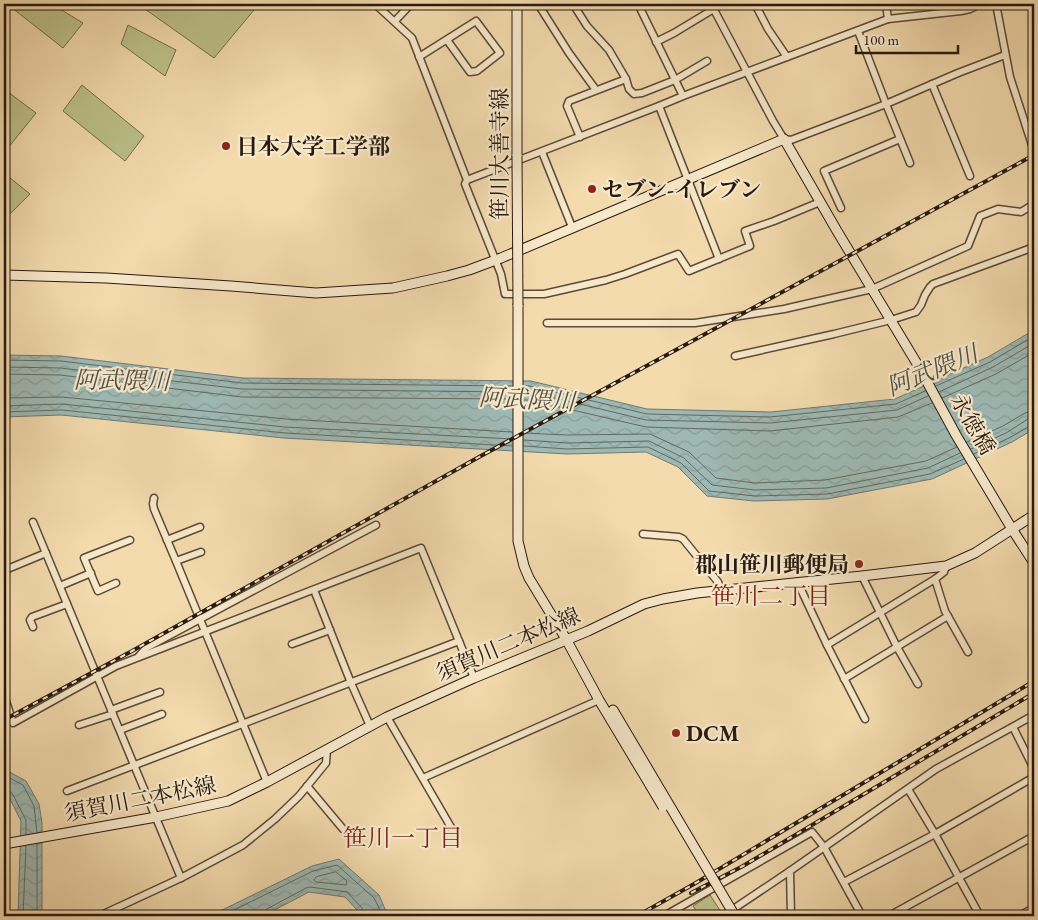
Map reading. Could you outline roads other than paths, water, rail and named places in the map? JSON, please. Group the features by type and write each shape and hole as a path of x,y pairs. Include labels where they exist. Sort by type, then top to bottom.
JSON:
{"street":[{"path":"375,4 412,38 467,180 465,184 501,274 505,294 536,294 606,280 678,254 689,271 750,246 745,231 820,202"},
{"path":"395,22 411,4"},
{"name":"笹川大善寺線","path":"517,4 518,541 522,560 529,578 566,639"},
{"path":"538,4 569,53 596,90"},
{"path":"573,4 588,26 606,46 626,79 630,91 636,95 675,80 707,61"},
{"path":"638,4 683,96"},
{"path":"656,42 674,33 712,7 722,4"},
{"path":"755,4 768,29 787,57"},
{"path":"886,4 888,19"},
{"path":"467,180 888,19 962,11 980,4"},
{"path":"996,4 1010,77 1034,151"},
{"path":"712,7 784,139"},
{"path":"419,57 476,21 500,54 477,70 470,72 447,40"},
{"path":"858,31 910,163"},
{"path":"4,276 106,278 316,293 393,288 469,270 784,139 791,140 886,104 1005,55"},
{"path":"580,137 567,104 570,101 626,79"},
{"path":"932,84 970,176"},
{"path":"659,106 719,259"},
{"name":"永徳橋","path":"784,139 919,367 956,435 1034,563"},
{"path":"841,208 824,171 900,139"},
{"path":"542,152 572,227"},
{"path":"547,324 695,323 784,309 872,289 968,246 980,216 998,209 1020,212 1034,204"},
{"path":"735,356 834,334 916,312 930,287 934,284 1034,247"},
{"path":"154,498 154,509 267,782"},
{"name":"須賀川二本松線","path":"4,844 156,817 228,801 387,717 474,678 588,631 644,604 696,593 946,566 976,553 1034,515"},
{"path":"33,522 181,878"},
{"path":"139,657 146,648 376,525"},
{"path":"167,540 200,528"},
{"path":"644,534 680,537 683,539 718,582 722,590"},
{"path":"116,583 98,591 84,558 130,540"},
{"path":"4,701 13,723 116,666 421,548 474,678"},
{"path":"176,561 201,552"},
{"path":"5,570 46,554"},
{"path":"827,645 936,579 944,572 946,566"},
{"path":"60,586 91,573"},
{"path":"862,576 897,647 918,684"},
{"path":"936,579 945,611 968,652"},
{"path":"798,583 865,720"},
{"path":"314,590 370,726"},
{"path":"32,627 30,620 32,617 67,604"},
{"path":"844,679 948,616"},
{"path":"292,644 330,630"},
{"path":"566,639 600,700 736,916"},
{"path":"566,639 591,674 729,916"},
{"path":"67,791 459,641"},
{"path":"79,725 160,692"},
{"path":"422,778 600,700"},
{"path":"120,730 162,714"},
{"path":"723,916 936,769 1034,715"},
{"path":"387,717 452,829"},
{"path":"1013,727 1034,769"},
{"path":"99,916 181,878 243,845 275,819 307,786 326,763 327,749"},
{"path":"844,882 935,834 1034,777"},
{"path":"307,786 344,829"},
{"path":"908,789 980,916"},
{"path":"664,916 812,832 824,847 862,916"},
{"path":"888,916 1034,836"},
{"path":"790,871 791,916"},
{"path":"1020,916 1034,908"}],"water":[{"name":"阿武隈川","path":"1034,330 1034,429 1012,442 932,479 827,499 754,501 707,496 678,467 646,452 567,454 284,438 61,415 4,417 4,355 61,356 243,378 531,381 647,409 771,412 895,399 988,357"},
{"path":"4,769 26,781 39,804 42,823 42,916 18,916 21,821 8,795 4,794"},
{"path":"339,859 379,895 388,916 361,916 345,897 309,892 263,916 210,916 312,866"}],"railway":[{"path":"4,720 132,651 479,457 1034,155"},
{"path":"637,916 1034,681"},
{"path":"691,893 743,866 1034,693"}],"place":[{"name":"日本大学工学部","path":"226,146"},
{"name":"セブン-イレブン","path":"592,189"},
{"name":"郡山笹川郵便局","path":"859,564"},
{"name":"DCM","path":"676,733"}],"district":[{"name":"笹川二丁目","path":"771,595"},
{"name":"笹川一丁目","path":"403,837"}]}
